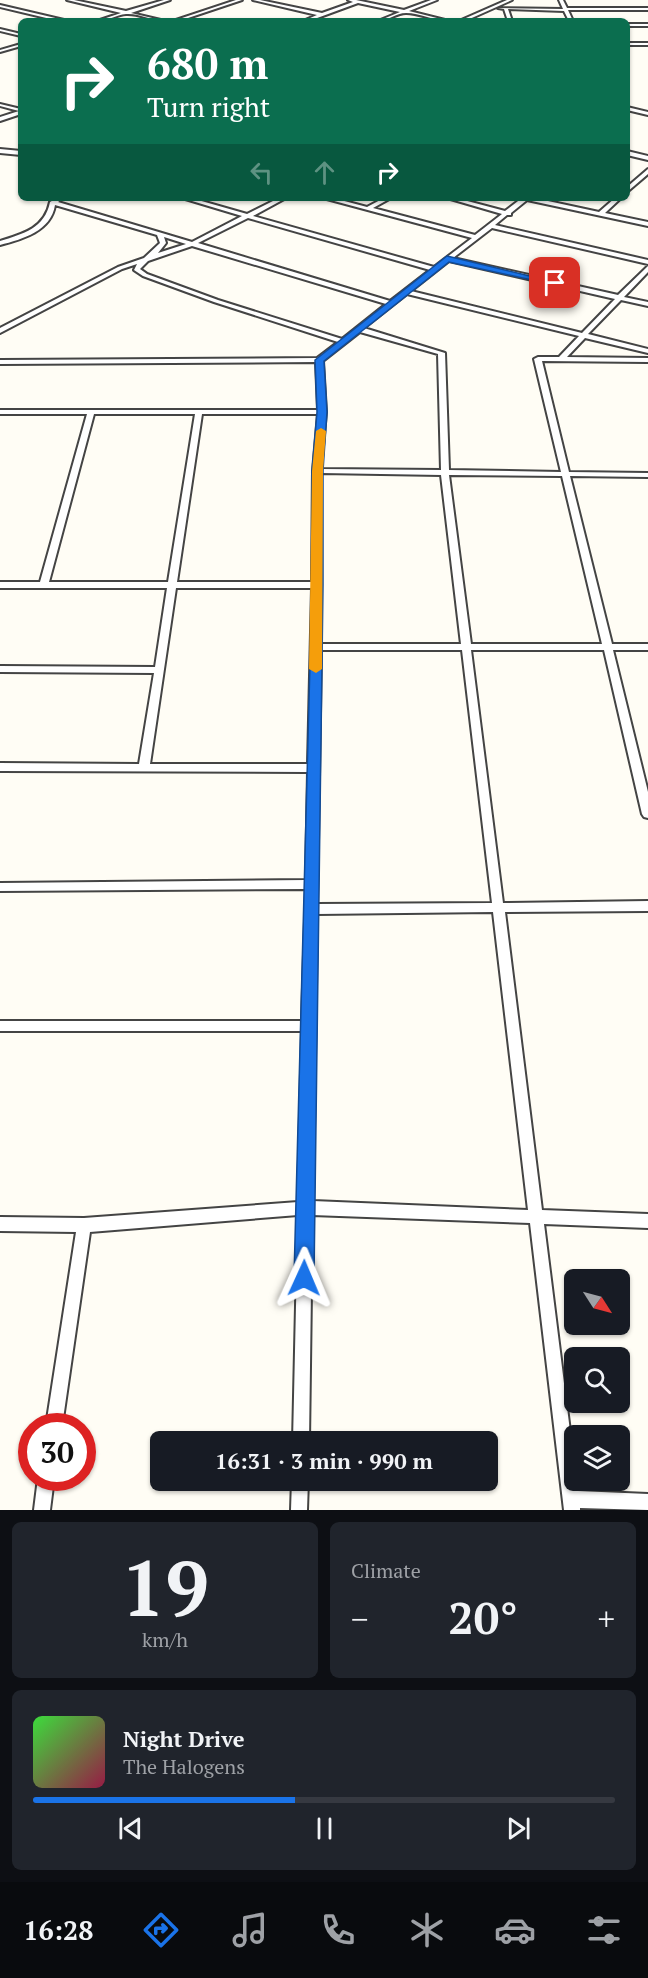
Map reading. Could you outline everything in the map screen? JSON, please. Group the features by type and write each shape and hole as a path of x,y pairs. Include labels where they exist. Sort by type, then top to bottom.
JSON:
{"street":[{"path":"69,0 150,18"},
{"path":"110,18 168,0"},
{"path":"184,18 240,0"},
{"path":"255,0 323,15"},
{"path":"350,0 435,18"},
{"path":"388,18 435,0"},
{"path":"468,18 510,0"},
{"path":"561,0 570,18"},
{"path":"314,18 361,1"},
{"path":"0,6 51,18"},
{"path":"494,7 648,9"},
{"path":"506,8 509,18"},
{"path":"630,25 648,25"},
{"path":"0,30 18,34"},
{"path":"630,44 647,45"},
{"path":"0,51 18,46"},
{"path":"0,105 18,110"},
{"path":"630,110 648,114"},
{"path":"0,118 18,112"},
{"path":"0,151 18,153"},
{"path":"630,154 648,158"},
{"path":"630,187 648,171"},
{"path":"196,201 434,269"},
{"path":"0,331 120,268 194,243 277,201"},
{"path":"337,201 476,237"},
{"path":"367,209 382,201"},
{"path":"461,201 509,214"},
{"path":"0,362 319,360 523,201"},
{"path":"540,201 648,224"},
{"path":"600,214 615,201"},
{"path":"0,243 25,235 47,222 53,213 53,202 390,303"},
{"path":"492,226 648,262"},
{"path":"160,234 164,243 160,249 141,262 137,270 145,275 216,301 342,341"},
{"path":"447,259 648,304"},
{"path":"561,359 648,268"},
{"path":"405,292 648,351"},
{"path":"358,329 441,353 445,474 534,1217 571,1504 648,1502"},
{"path":"648,368 646,360 538,359 648,814"},
{"path":"301,1431 316,647 317,471 322,412 319,360"},
{"path":"0,412 322,412"},
{"path":"44,585 91,412"},
{"path":"144,767 199,412"},
{"path":"317,471 648,475"},
{"path":"0,585 317,585"},
{"path":"316,647 648,648"},
{"path":"0,669 159,670"},
{"path":"0,767 314,768"},
{"path":"0,887 312,884"},
{"path":"311,909 648,906"},
{"path":"0,1026 309,1026"},
{"path":"0,1224 84,1225 305,1208 648,1221"},
{"path":"56,1413 84,1225"},
{"path":"42,1510 44,1491"},
{"path":"299,1510 300,1491"}],"slow traffic":[{"path":"316,669 317,471 321,431"}],"route":[{"path":"304,1278 317,585 317,471 322,412 319,360 447,259 555,283"}]}
